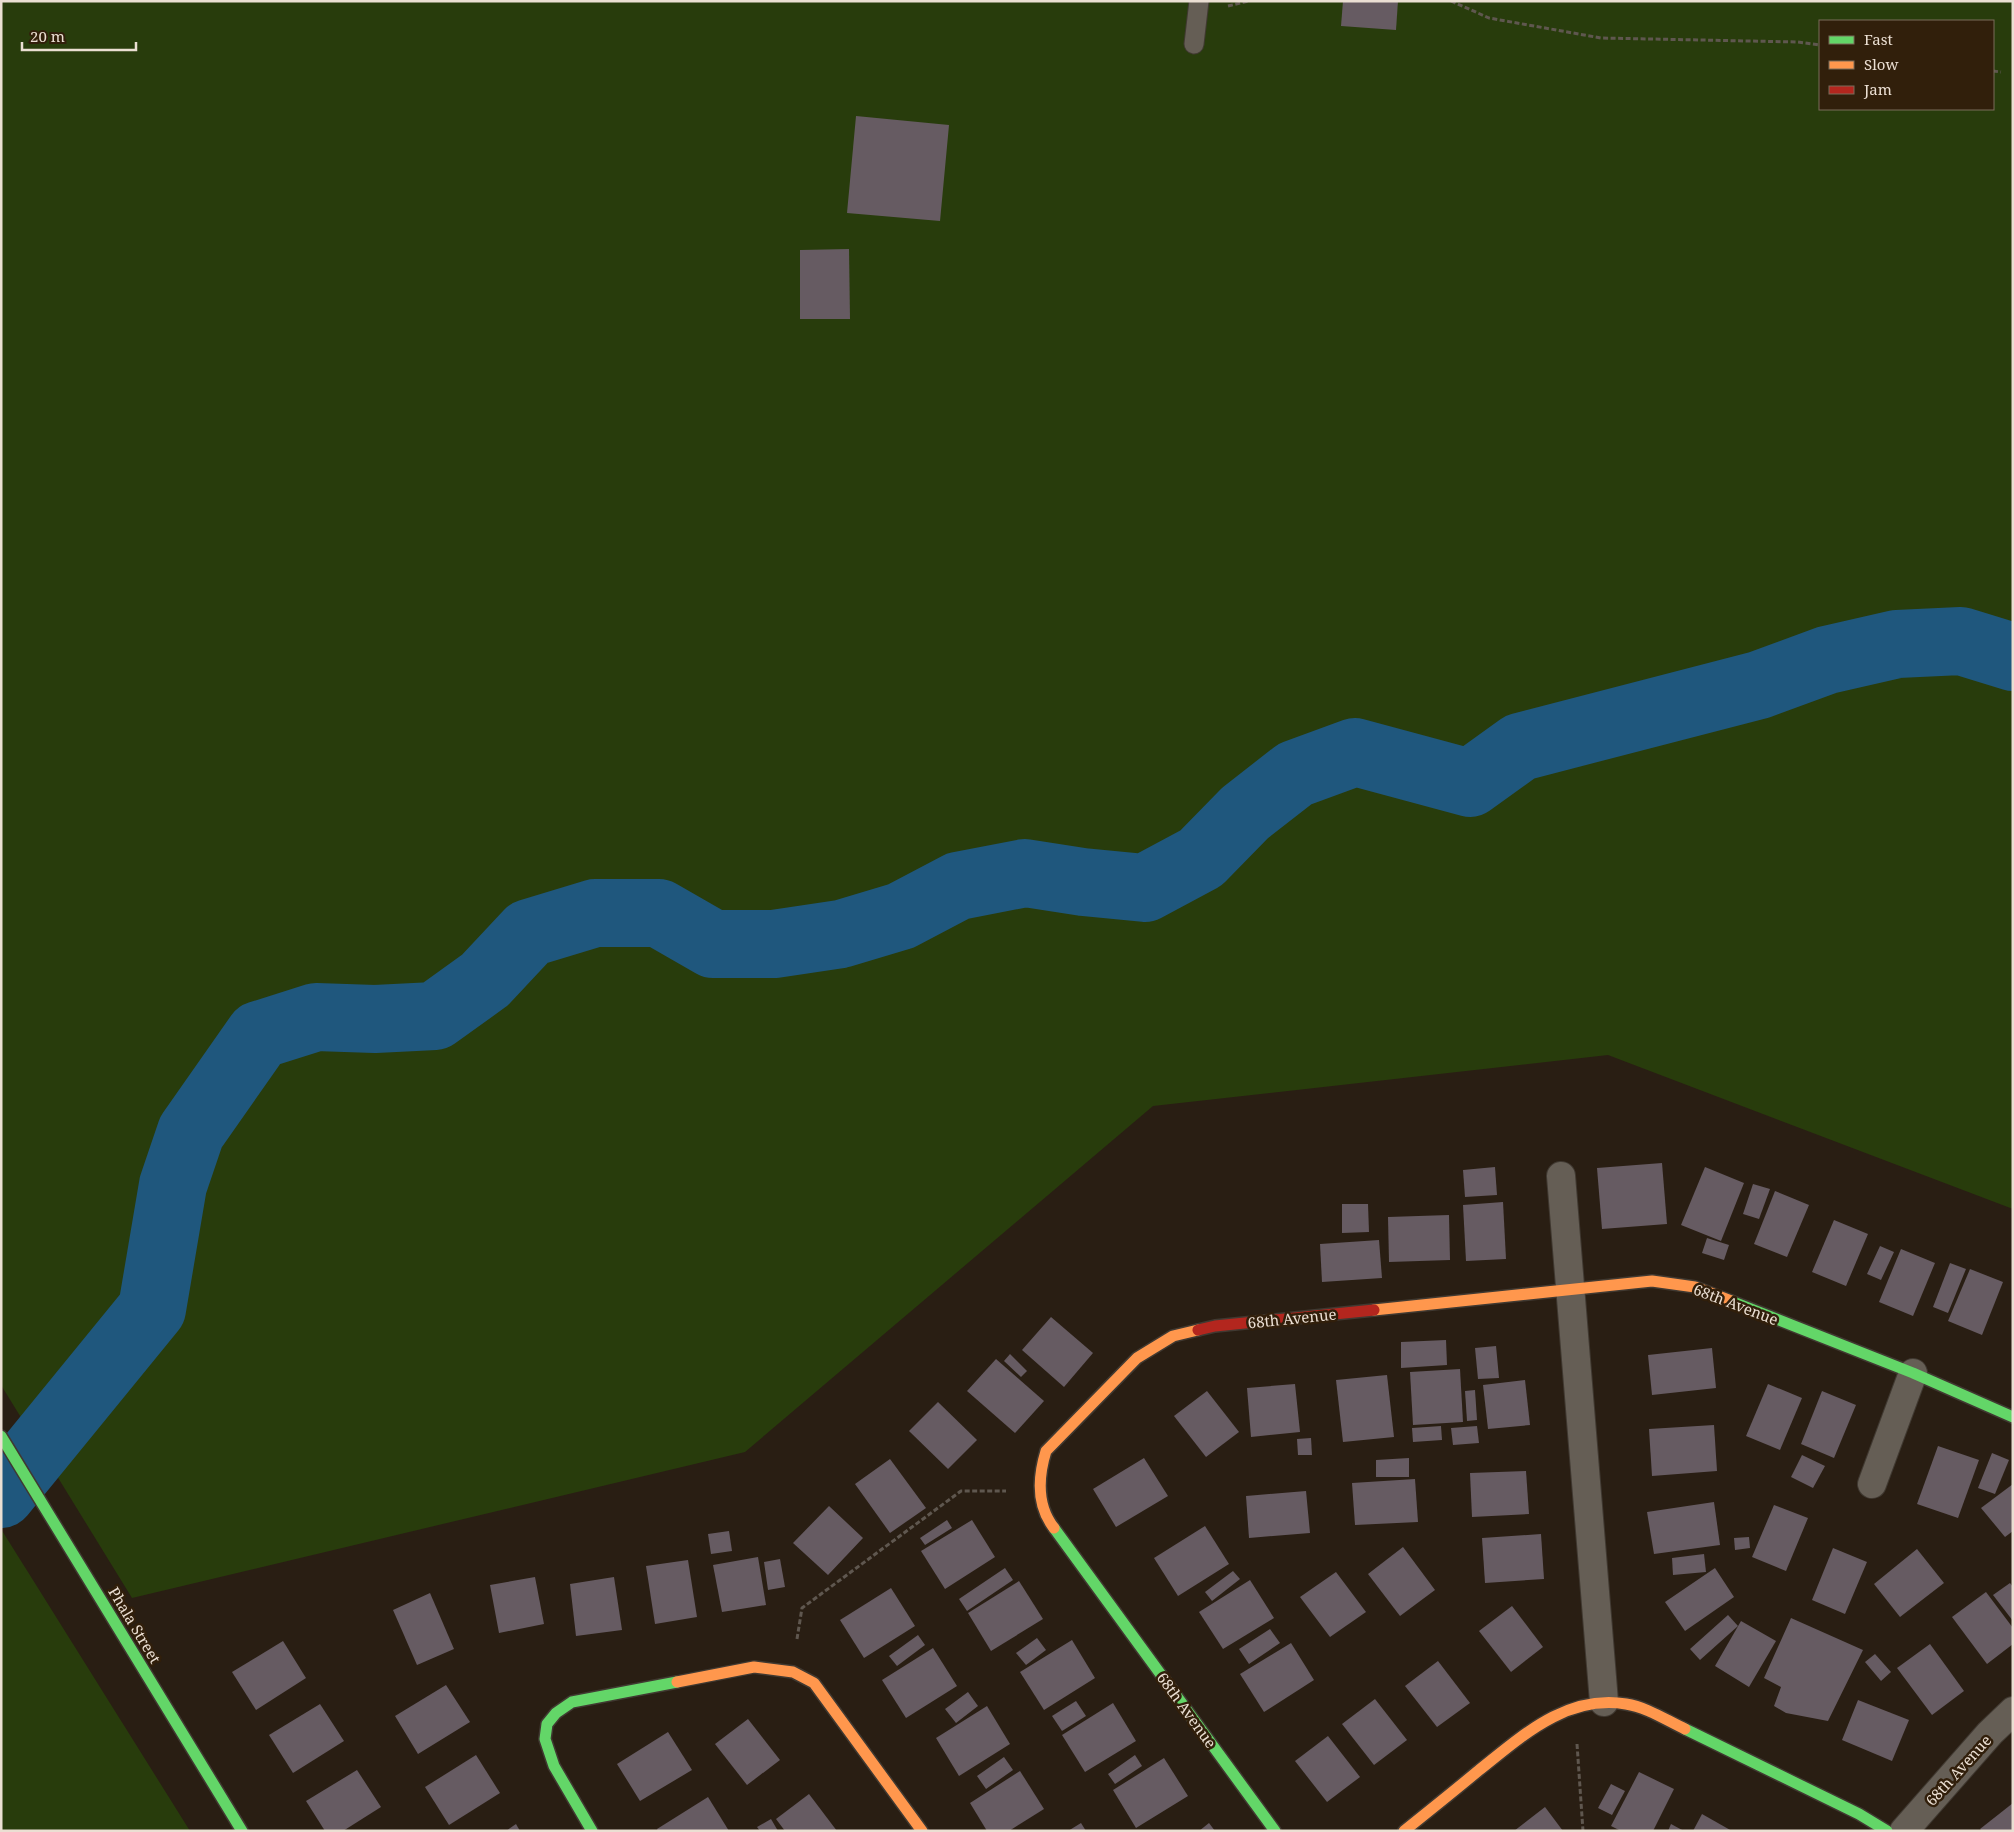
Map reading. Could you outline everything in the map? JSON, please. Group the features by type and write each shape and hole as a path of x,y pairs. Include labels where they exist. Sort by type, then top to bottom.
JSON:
{"street":[{"path":"1561,1176 1604,1702"},
{"name":"68th Avenue","path":"1275,1831 1051,1525 1042,1508 1038,1490 1039,1471 1046,1451 1137,1358 1173,1336 1215,1326 1652,1281 1695,1287 1913,1373 2013,1417"},
{"path":"1872,1484 1913,1373"},
{"name":"Phala Street","path":"1,1436 73,1551 242,1831"},
{"path":"592,1831 553,1765 546,1746 545,1730 553,1715 572,1702 754,1667 793,1672 814,1683 917,1829"},
{"path":"1404,1831 1533,1727 1574,1708 1604,1702 1627,1704 1643,1709 1859,1814 1887,1831"},
{"name":"68th Avenue","path":"1904,1831 1990,1733 2013,1711"}],"lane":[{"path":"1194,44 1199,1"}],"path":[{"path":"1452,1 1489,18 1601,38 1798,42 1819,45"},
{"path":"1994,71 2001,72"},
{"path":"793,1672 802,1608 961,1491 1038,1490"},
{"path":"1574,1708 1583,1831"}],"green space":[{"path":"1,1 2013,1 2013,1209 1608,1055 1153,1106 745,1452 132,1598 1,1385"},
{"path":"1,1529 190,1831 1,1831"}],"building":[{"path":"1343,1 1398,1 1396,30 1341,26"},
{"path":"856,116 949,125 940,221 847,213"},
{"path":"849,249 850,319 800,319 800,250"},
{"path":"1662,1163 1667,1224 1602,1229 1597,1168"},
{"path":"1495,1167 1497,1195 1465,1197 1463,1170"},
{"path":"1705,1167 1744,1183 1721,1241 1681,1225"},
{"path":"1753,1184 1770,1189 1759,1219 1743,1214"},
{"path":"1775,1191 1809,1205 1787,1257 1754,1244"},
{"path":"1503,1202 1506,1259 1466,1261 1463,1205"},
{"path":"1342,1204 1368,1204 1369,1232 1342,1233"},
{"path":"1449,1215 1450,1260 1389,1262 1388,1217"},
{"path":"1834,1220 1868,1234 1846,1286 1812,1272"},
{"path":"1707,1238 1729,1245 1724,1260 1702,1253"},
{"path":"1379,1240 1382,1278 1322,1282 1320,1244"},
{"path":"1880,1246 1894,1252 1881,1280 1867,1274"},
{"path":"1901,1249 1935,1263 1913,1316 1879,1302"},
{"path":"1950,1263 1966,1269 1948,1313 1933,1307"},
{"path":"1970,1269 2003,1282 1982,1335 1948,1321"},
{"path":"1051,1317 1093,1353 1064,1387 1022,1350"},
{"path":"1446,1340 1447,1365 1401,1368 1401,1342"},
{"path":"1496,1346 1499,1378 1478,1379 1475,1348"},
{"path":"1712,1348 1716,1388 1652,1395 1648,1355"},
{"path":"1010,1354 1027,1371 1021,1377 1004,1361"},
{"path":"996,1359 1044,1401 1015,1433 967,1391"},
{"path":"1460,1369 1463,1422 1413,1425 1410,1372"},
{"path":"1387,1375 1394,1437 1343,1442 1336,1380"},
{"path":"1525,1380 1530,1425 1488,1429 1483,1385"},
{"path":"1295,1384 1300,1432 1251,1437 1247,1388"},
{"path":"1768,1384 1802,1398 1780,1450 1746,1436"},
{"path":"1475,1390 1477,1420 1467,1421 1465,1391"},
{"path":"1207,1391 1239,1432 1206,1457 1174,1416"},
{"path":"1822,1391 1856,1405 1834,1458 1801,1444"},
{"path":"938,1402 977,1440 948,1469 909,1431"},
{"path":"1714,1425 1717,1471 1652,1476 1649,1429"},
{"path":"1441,1426 1442,1440 1413,1442 1412,1428"},
{"path":"1477,1426 1479,1443 1453,1445 1451,1428"},
{"path":"1311,1438 1312,1455 1298,1455 1297,1439"},
{"path":"1938,1446 1979,1460 1958,1518 1917,1504"},
{"path":"1992,1453 2009,1460 1995,1494 1978,1488"},
{"path":"1802,1455 1825,1466 1813,1488 1791,1477"},
{"path":"1144,1458 1168,1496 1116,1527 1093,1489"},
{"path":"1409,1458 1409,1477 1376,1477 1376,1460"},
{"path":"890,1459 926,1508 890,1533 855,1484"},
{"path":"1526,1471 1529,1514 1472,1517 1470,1473"},
{"path":"1415,1479 1418,1522 1355,1525 1352,1483"},
{"path":"2013,1484 2013,1531 2005,1537 1981,1508"},
{"path":"1306,1491 1310,1533 1249,1538 1246,1496"},
{"path":"1714,1502 1720,1545 1654,1554 1647,1512"},
{"path":"1774,1505 1808,1518 1786,1571 1752,1557"},
{"path":"829,1506 863,1538 828,1575 793,1543"},
{"path":"947,1520 952,1528 925,1545 920,1538"},
{"path":"972,1520 995,1557 945,1589 921,1551"},
{"path":"1205,1526 1229,1564 1178,1596 1154,1558"},
{"path":"729,1531 732,1551 711,1554 708,1534"},
{"path":"1541,1534 1544,1579 1485,1583 1482,1538"},
{"path":"1749,1537 1750,1548 1735,1550 1734,1538"},
{"path":"1403,1547 1435,1590 1400,1616 1368,1574"},
{"path":"1833,1548 1867,1562 1845,1614 1812,1600"},
{"path":"1917,1549 1944,1583 1900,1617 1874,1584"},
{"path":"1704,1554 1706,1572 1673,1575 1672,1558"},
{"path":"758,1557 766,1605 722,1612 713,1565"},
{"path":"780,1559 785,1587 768,1590 764,1562"},
{"path":"688,1560 697,1617 655,1624 646,1566"},
{"path":"1005,1568 1013,1580 967,1611 959,1599"},
{"path":"1715,1568 1734,1597 1685,1631 1665,1602"},
{"path":"1233,1571 1240,1579 1212,1601 1205,1592"},
{"path":"1336,1572 1366,1612 1330,1637 1300,1597"},
{"path":"535,1577 544,1624 499,1633 490,1585"},
{"path":"614,1577 622,1630 576,1636 570,1584"},
{"path":"1250,1580 1274,1618 1223,1649 1199,1612"},
{"path":"1019,1581 1043,1619 991,1651 968,1613"},
{"path":"2010,1583 2013,1587 2013,1621 1993,1595"},
{"path":"891,1588 915,1626 864,1658 840,1620"},
{"path":"1986,1592 2013,1628 2013,1644 1987,1664 1952,1617"},
{"path":"430,1593 454,1649 417,1665 393,1610"},
{"path":"1512,1606 1543,1647 1511,1672 1479,1631"},
{"path":"1728,1615 1738,1626 1700,1660 1690,1649"},
{"path":"1791,1618 1863,1650 1828,1721 1786,1713 1774,1706 1781,1687 1764,1678"},
{"path":"1741,1621 1776,1641 1749,1687 1715,1666"},
{"path":"1270,1629 1280,1643 1249,1664 1239,1649"},
{"path":"918,1635 925,1645 897,1666 889,1656"},
{"path":"1037,1638 1046,1650 1026,1665 1016,1653"},
{"path":"1072,1640 1095,1678 1044,1710 1020,1672"},
{"path":"283,1641 306,1678 256,1710 232,1672"},
{"path":"1291,1643 1314,1680 1264,1712 1240,1674"},
{"path":"1930,1644 1964,1691 1932,1715 1897,1668"},
{"path":"933,1648 957,1686 906,1718 882,1680"},
{"path":"1875,1654 1891,1672 1881,1681 1865,1662"},
{"path":"1438,1661 1470,1703 1437,1727 1405,1686"},
{"path":"446,1685 470,1722 418,1754 395,1716"},
{"path":"968,1692 978,1706 956,1723 945,1709"},
{"path":"1375,1699 1407,1740 1374,1765 1342,1724"},
{"path":"1858,1700 1909,1720 1892,1761 1842,1740"},
{"path":"1076,1701 1086,1716 1062,1731 1052,1716"},
{"path":"1113,1703 1136,1741 1085,1772 1062,1735"},
{"path":"320,1704 344,1741 293,1773 269,1735"},
{"path":"987,1706 1010,1744 959,1776 936,1738"},
{"path":"748,1719 780,1760 747,1785 715,1744"},
{"path":"668,1732 692,1770 640,1801 617,1764"},
{"path":"1328,1736 1360,1777 1327,1802 1295,1761"},
{"path":"476,1755 500,1793 449,1825 425,1787"},
{"path":"1135,1755 1142,1766 1115,1784 1108,1774"},
{"path":"1004,1757 1013,1770 986,1789 977,1776"},
{"path":"1164,1758 1188,1796 1136,1828 1113,1790"},
{"path":"357,1770 381,1807 343,1831 325,1831 306,1801"},
{"path":"1020,1771 1044,1809 1009,1831 987,1831 970,1803"},
{"path":"1639,1772 1674,1789 1653,1831 1621,1831 1611,1826"},
{"path":"1611,1784 1625,1791 1612,1815 1598,1808"},
{"path":"809,1794 837,1831 785,1831 776,1819"},
{"path":"708,1797 729,1831 658,1831 657,1829"},
{"path":"2013,1803 2013,1831 1982,1831 1980,1829"},
{"path":"1545,1807 1563,1831 1514,1831"},
{"path":"1702,1814 1732,1831 1693,1831"},
{"path":"771,1819 778,1831 760,1831 757,1827"},
{"path":"1081,1823 1086,1831 1068,1831"},
{"path":"1209,1823 1215,1831 1199,1831"},
{"path":"516,1824 520,1831 506,1831"},
{"path":"1671,1824 1684,1831 1668,1831"}],"waterway":[{"path":"1,1494 152,1309 173,1185 191,1132 259,1035 316,1017 375,1019 435,1016 485,980 529,933 595,913 659,913 713,944 774,944 841,934 901,916 958,886 1025,873 1083,882 1145,888 1201,858 1245,813 1295,774 1355,752 1470,783 1520,747 1759,685 1827,660 1897,644 1961,641 2013,657"}],"traffic: fast":[{"path":"1731,1301 1913,1373 2013,1417"},
{"path":"1,1436 242,1831"},
{"path":"1054,1528 1275,1831"},
{"path":"592,1831 554,1766 545,1739 547,1724 556,1713 572,1702 677,1682"},
{"path":"1685,1729 1859,1814 1887,1831"}],"traffic: slow":[{"path":"1374,1310 1652,1281 1695,1287 1731,1301"},
{"path":"1054,1528 1044,1510 1040,1491 1041,1471 1046,1451 1137,1358 1173,1336 1198,1330"},
{"path":"677,1682 754,1667 793,1672 814,1683 922,1831"},
{"path":"1404,1831 1528,1732 1564,1712 1584,1705 1604,1703 1626,1704 1648,1711 1685,1729"}],"traffic: jam":[{"path":"1198,1330 1215,1326 1374,1310"}]}
